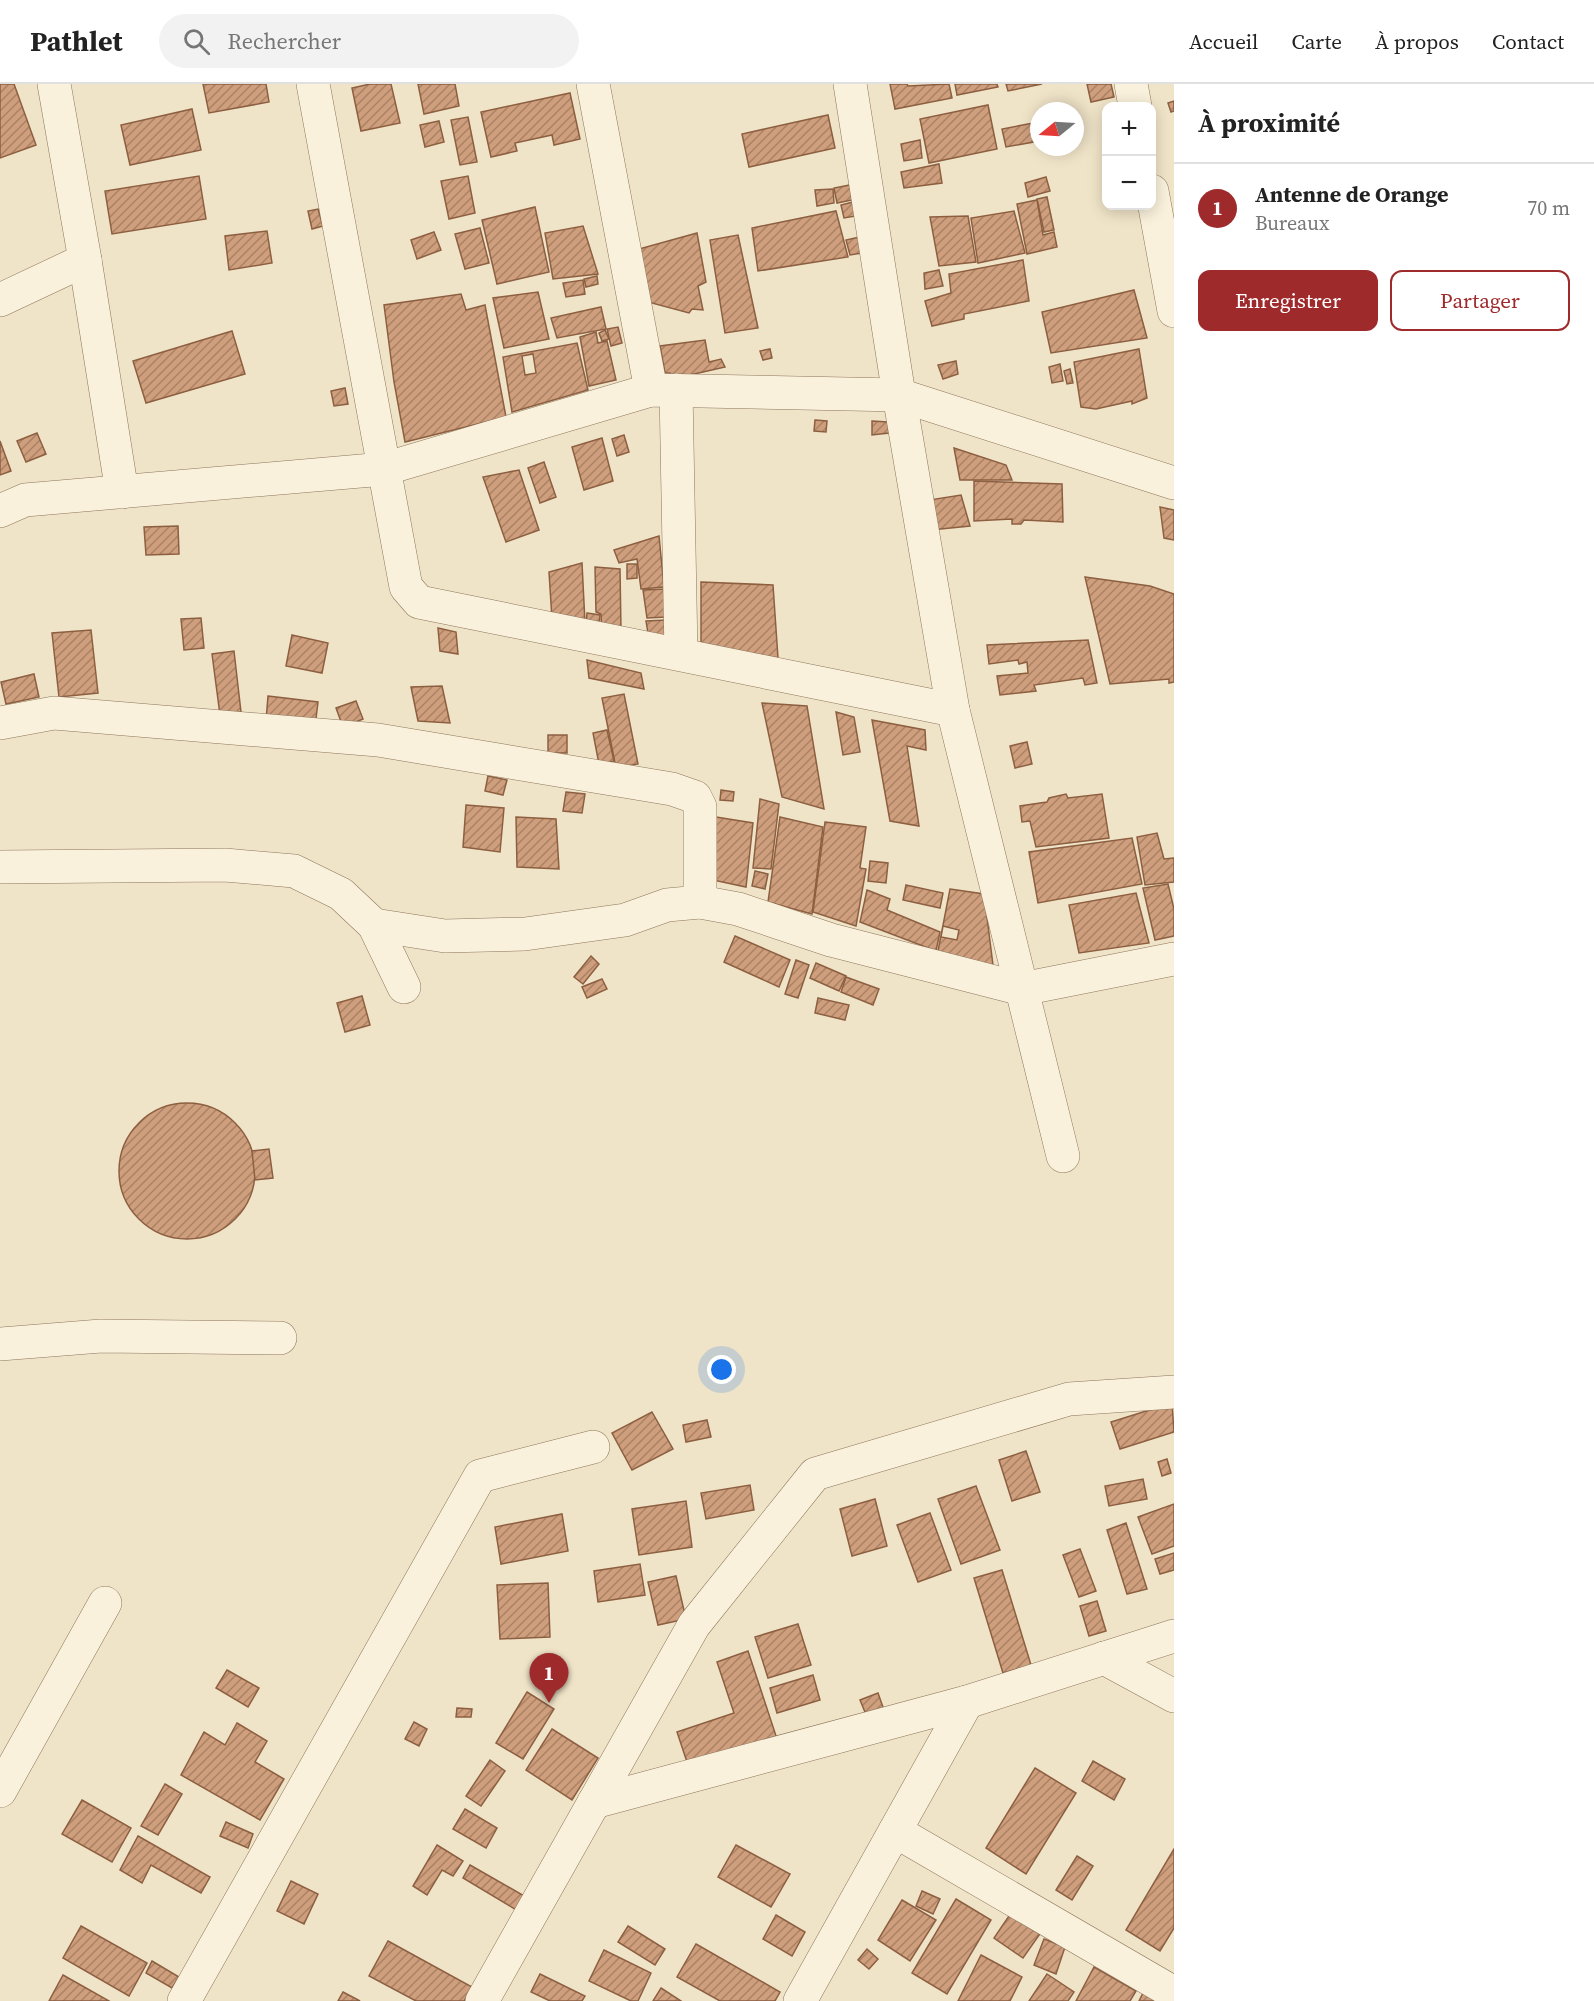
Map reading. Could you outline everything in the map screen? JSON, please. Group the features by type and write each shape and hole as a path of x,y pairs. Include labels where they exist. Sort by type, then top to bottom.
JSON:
{"street":[{"path":"54,84 86,260 122,492"},
{"path":"313,84 406,587 419,602 681,653 953,710"},
{"path":"593,84 664,390 681,653"},
{"path":"850,84 898,395 953,710 1063,1156"},
{"path":"1131,84 1135,102"},
{"path":"1156,210 1174,310"},
{"path":"0,300 86,260"},
{"path":"0,511 25,500 384,469 664,390 898,395 1174,483"},
{"path":"0,723 54,713 378,740 672,789 695,798 700,807 700,902"},
{"path":"0,867 225,865 294,871 341,894 374,925 404,987"},
{"path":"374,925 445,936 525,934 625,920 667,905 700,902 738,909 831,940 1022,990 1174,959"},
{"path":"0,1344 101,1336 280,1338"},
{"path":"482,2001 694,1625 814,1474 1069,1399 1174,1392"},
{"path":"184,2001 480,1476 593,1447"},
{"path":"0,1791 14,1738 105,1603"},
{"path":"594,1802 967,1702 1174,1636"},
{"path":"1104,1658 1174,1696"},
{"path":"800,2001 967,1702"},
{"path":"895,1831 1174,1993"}],"building":[{"path":"0,84 14,84 36,145 0,158"},
{"path":"203,84 266,84 269,102 209,113"},
{"path":"370,84 391,84 400,123 361,131 352,88"},
{"path":"418,84 455,84 459,106 424,114"},
{"path":"890,84 907,84 908,86 949,84 952,98 895,109"},
{"path":"955,84 997,84 998,87 957,95"},
{"path":"1006,84 1042,84 1008,91"},
{"path":"1087,84 1111,84 1114,97 1091,102"},
{"path":"570,93 580,139 554,145 552,135 515,143 517,151 491,157 481,112"},
{"path":"1174,101 1174,111 1171,112 1168,103"},
{"path":"988,105 997,149 929,163 920,119"},
{"path":"192,109 201,150 130,165 121,125"},
{"path":"828,115 835,148 749,167 742,134"},
{"path":"468,117 477,162 460,165 451,120"},
{"path":"439,121 444,142 425,147 420,125"},
{"path":"1030,124 1030,143 1006,147 1002,129"},
{"path":"920,140 922,158 904,161 901,144"},
{"path":"939,164 942,183 904,188 901,172"},
{"path":"199,176 206,219 112,234 105,191"},
{"path":"468,176 475,213 449,219 441,181"},
{"path":"1046,177 1050,191 1028,197 1025,183"},
{"path":"850,185 852,200 837,203 834,188"},
{"path":"833,189 834,203 817,206 815,190"},
{"path":"1047,197 1054,230 1044,232 1037,199"},
{"path":"1037,200 1043,235 1054,232 1057,247 1027,254 1017,204"},
{"path":"853,202 856,216 844,218 841,205"},
{"path":"535,207 549,272 497,284 482,220"},
{"path":"318,209 323,226 312,229 308,211"},
{"path":"836,211 848,257 758,271 752,228"},
{"path":"1014,211 1025,253 978,263 971,218"},
{"path":"968,216 976,262 939,266 930,217"},
{"path":"583,226 598,274 553,279 545,233"},
{"path":"480,228 489,263 465,269 455,234"},
{"path":"267,231 272,263 229,270 225,236"},
{"path":"434,232 441,250 417,259 411,240"},
{"path":"697,233 706,282 698,286 703,310 692,309 689,313 648,302 639,249"},
{"path":"738,235 758,328 725,333 710,240"},
{"path":"860,237 863,253 850,255 846,240"},
{"path":"1023,260 1029,301 964,314 964,319 932,326 925,301 951,293 949,274"},
{"path":"939,270 943,286 925,289 924,273"},
{"path":"597,276 598,284 586,287 584,279"},
{"path":"583,280 585,294 566,297 563,283"},
{"path":"1134,290 1147,338 1051,353 1042,312"},
{"path":"538,292 549,339 504,348 493,298"},
{"path":"461,294 466,310 485,305 506,417 405,442 384,305"},
{"path":"601,307 606,329 557,338 551,318"},
{"path":"618,327 622,343 611,346 607,329"},
{"path":"605,330 609,339 602,341 599,333"},
{"path":"232,331 245,374 146,403 133,361"},
{"path":"596,332 598,343 607,341 616,380 589,386 580,337"},
{"path":"705,340 709,362 721,359 725,367 672,379 670,373 665,373 660,346"},
{"path":"577,343 588,390 512,412 503,357","holes":["533,354 536,373 525,375 522,356"]},
{"path":"770,349 772,358 763,360 760,351"},
{"path":"1139,349 1147,398 1132,404 1132,401 1096,409 1081,407 1074,362"},
{"path":"956,361 958,374 943,379 938,365"},
{"path":"1060,364 1063,381 1052,383 1049,367"},
{"path":"1070,369 1073,383 1067,384 1064,371"},
{"path":"345,388 348,404 334,406 331,391"},
{"path":"815,420 827,421 826,432 814,431"},
{"path":"872,421 888,422 889,433 872,435"},
{"path":"37,433 46,454 26,462 17,441"},
{"path":"624,435 629,452 617,456 612,439"},
{"path":"602,438 613,481 584,490 572,447"},
{"path":"0,441 11,471 0,475"},
{"path":"954,448 1006,465 1012,480 960,480"},
{"path":"544,462 556,497 540,503 528,468"},
{"path":"519,470 539,530 506,542 483,477"},
{"path":"974,481 1062,484 1063,522 1024,520 1021,524 1012,524 1012,519 974,521"},
{"path":"961,495 970,526 931,530 923,501"},
{"path":"1160,507 1174,510 1174,540 1164,538"},
{"path":"178,526 179,554 146,555 144,527"},
{"path":"659,536 664,587 641,589 637,559 619,563 614,550"},
{"path":"582,563 585,623 552,619 549,572"},
{"path":"627,564 637,564 637,578 627,579"},
{"path":"595,567 620,569 621,630 602,632 601,614 596,612"},
{"path":"1085,577 1150,586 1174,594 1174,682 1169,683 1169,679 1110,684"},
{"path":"701,582 773,585 778,658 701,646"},
{"path":"666,589 666,617 647,618 643,590"},
{"path":"587,613 600,615 599,627 586,626"},
{"path":"201,618 204,648 184,650 181,619"},
{"path":"666,620 667,636 648,633 646,621"},
{"path":"438,628 456,632 458,654 440,651"},
{"path":"91,630 98,693 59,697 52,633"},
{"path":"292,635 328,643 322,673 286,666"},
{"path":"1088,640 1097,683 1085,685 1083,678 1034,685 1036,691 1000,695 997,676 1028,673 1027,662 1019,664 1018,660 989,664 987,645"},
{"path":"234,651 241,712 220,715 212,654"},
{"path":"587,660 641,673 644,689 589,678"},
{"path":"34,674 39,697 6,704 1,682"},
{"path":"442,686 450,723 418,721 411,687"},
{"path":"624,694 638,764 616,768 602,698"},
{"path":"268,696 318,702 315,727 266,721"},
{"path":"356,701 363,719 343,727 336,708"},
{"path":"762,703 807,706 824,809 782,797"},
{"path":"836,712 854,717 860,752 843,755"},
{"path":"872,720 925,730 926,750 907,746 919,826 890,821"},
{"path":"607,730 614,761 599,764 593,733"},
{"path":"548,735 567,735 567,753 548,753"},
{"path":"1027,742 1032,764 1015,768 1010,746"},
{"path":"488,776 507,780 503,795 485,791"},
{"path":"721,790 734,792 733,801 720,800"},
{"path":"566,792 585,794 582,813 563,811"},
{"path":"1066,794 1068,798 1102,794 1109,838 1036,847 1030,821 1022,822 1020,806 1047,802 1049,798"},
{"path":"760,799 779,804 771,869 753,868"},
{"path":"466,805 504,808 500,852 463,847"},
{"path":"516,817 556,819 559,869 517,867"},
{"path":"716,817 753,823 746,887 708,879"},
{"path":"780,817 823,827 812,914 768,902"},
{"path":"825,822 866,827 860,868 866,869 856,926 813,912"},
{"path":"1157,833 1164,859 1174,858 1174,882 1145,885 1137,837"},
{"path":"1132,838 1142,884 1038,903 1029,852"},
{"path":"870,861 888,863 886,883 868,881"},
{"path":"755,871 768,874 765,889 752,886"},
{"path":"1168,884 1174,909 1174,936 1155,940 1143,888"},
{"path":"906,885 943,893 940,908 903,900"},
{"path":"950,889 984,894 994,973 937,956","holes":["943,926 959,930 957,940 941,937"]},
{"path":"867,890 890,899 887,910 940,932 936,951 860,922"},
{"path":"1136,893 1149,943 1079,953 1069,905"},
{"path":"735,936 790,960 779,987 724,962"},
{"path":"591,956 599,964 583,984 574,977"},
{"path":"796,960 809,965 798,998 785,994"},
{"path":"816,963 846,976 839,991 810,978"},
{"path":"846,977 879,989 873,1005 841,992"},
{"path":"602,979 607,989 587,998 582,987"},
{"path":"362,996 370,1025 345,1032 337,1003"},
{"path":"818,998 849,1005 845,1020 815,1013"},
{"path":"187,1103 213,1108 225,1114 235,1123 244,1133 250,1145 255,1171 250,1197 244,1209 235,1219 225,1228 213,1234 187,1239 161,1234 149,1228 139,1219 130,1209 124,1197 119,1171 124,1145 130,1133 139,1123 149,1114 161,1108"},
{"path":"269,1149 273,1178 255,1180 252,1151"},
{"path":"1172,1403 1174,1432 1120,1449 1111,1422"},
{"path":"652,1412 673,1449 632,1470 612,1433"},
{"path":"707,1420 711,1437 686,1442 683,1425"},
{"path":"1026,1451 1040,1492 1012,1501 999,1460"},
{"path":"1167,1459 1171,1473 1162,1476 1158,1462"},
{"path":"1143,1479 1147,1499 1109,1506 1105,1486"},
{"path":"750,1485 754,1510 706,1519 701,1493"},
{"path":"976,1486 1000,1550 961,1564 938,1499"},
{"path":"875,1499 887,1546 852,1556 840,1509"},
{"path":"686,1501 692,1547 639,1555 632,1509"},
{"path":"1174,1504 1174,1546 1152,1554 1138,1517"},
{"path":"930,1513 951,1570 918,1582 897,1525"},
{"path":"562,1514 568,1551 501,1564 495,1527"},
{"path":"1126,1523 1147,1589 1127,1594 1107,1530"},
{"path":"1080,1549 1096,1591 1079,1597 1063,1555"},
{"path":"1174,1553 1174,1570 1160,1574 1155,1559"},
{"path":"640,1564 645,1595 598,1602 594,1571"},
{"path":"1002,1570 1031,1665 1003,1673 974,1578"},
{"path":"676,1576 686,1619 658,1625 648,1582"},
{"path":"548,1583 550,1637 500,1639 497,1585"},
{"path":"1097,1601 1106,1631 1089,1636 1080,1606"},
{"path":"798,1624 811,1665 768,1678 755,1637"},
{"path":"748,1651 779,1745 691,1774 677,1732 734,1713 717,1662"},
{"path":"227,1670 259,1688 248,1707 216,1688"},
{"path":"813,1675 820,1700 777,1713 770,1688"},
{"path":"527,1692 554,1709 523,1759 496,1743"},
{"path":"878,1693 884,1710 867,1717 860,1700"},
{"path":"457,1708 472,1709 471,1717 456,1717"},
{"path":"414,1722 427,1729 419,1746 405,1739"},
{"path":"237,1723 267,1741 255,1762 284,1779 260,1820 181,1775 204,1732 225,1745"},
{"path":"552,1729 598,1758 572,1800 526,1770"},
{"path":"490,1760 505,1771 481,1806 466,1796"},
{"path":"1093,1761 1125,1779 1114,1800 1082,1781"},
{"path":"1035,1768 1076,1793 1026,1874 986,1848"},
{"path":"165,1784 182,1794 158,1835 141,1826"},
{"path":"82,1800 131,1828 112,1862 62,1834"},
{"path":"465,1809 497,1828 486,1848 453,1829"},
{"path":"226,1822 253,1834 248,1848 220,1836"},
{"path":"138,1836 210,1877 201,1893 151,1865 142,1883 120,1870"},
{"path":"437,1845 463,1861 453,1876 442,1870 427,1895 413,1886"},
{"path":"736,1845 790,1874 771,1907 718,1877"},
{"path":"1174,1849 1174,1928 1160,1951 1126,1930"},
{"path":"1077,1856 1093,1866 1072,1900 1056,1890"},
{"path":"470,1865 526,1897 518,1911 463,1878"},
{"path":"291,1881 318,1894 304,1924 277,1911"},
{"path":"922,1891 940,1899 933,1914 916,1906"},
{"path":"956,1899 991,1920 947,1994 912,1973"},
{"path":"902,1900 936,1920 910,1961 878,1940"},
{"path":"1013,1910 1042,1931 1023,1958 994,1938"},
{"path":"776,1915 805,1932 792,1956 763,1939"},
{"path":"81,1926 147,1963 129,1996 63,1958"},
{"path":"628,1926 665,1949 655,1965 618,1942"},
{"path":"1044,1939 1065,1947 1056,1974 1034,1965"},
{"path":"388,1941 472,1987 464,2001 416,2001 369,1976"},
{"path":"696,1944 780,1992 775,2001 720,2001 677,1977"},
{"path":"867,1949 878,1959 869,1969 858,1960"},
{"path":"604,1950 651,1973 638,2001 631,2001 589,1981"},
{"path":"981,1955 1022,1977 1010,2001 958,2001"},
{"path":"152,1961 179,1977 172,1988 146,1973"},
{"path":"1094,1967 1136,1991 1130,2001 1076,2001"},
{"path":"540,1974 585,1996 582,2001 550,2001 531,1992"},
{"path":"1047,1974 1074,1992 1068,2001 1029,2001"},
{"path":"63,1975 109,2001 49,2001"},
{"path":"661,1988 681,2001 653,2001"},
{"path":"1144,1991 1161,2001 1139,2001"},
{"path":"343,1992 360,2001 338,2001"}],"place":[{"name":"Antenne de Orange","path":"549,1703"}]}
